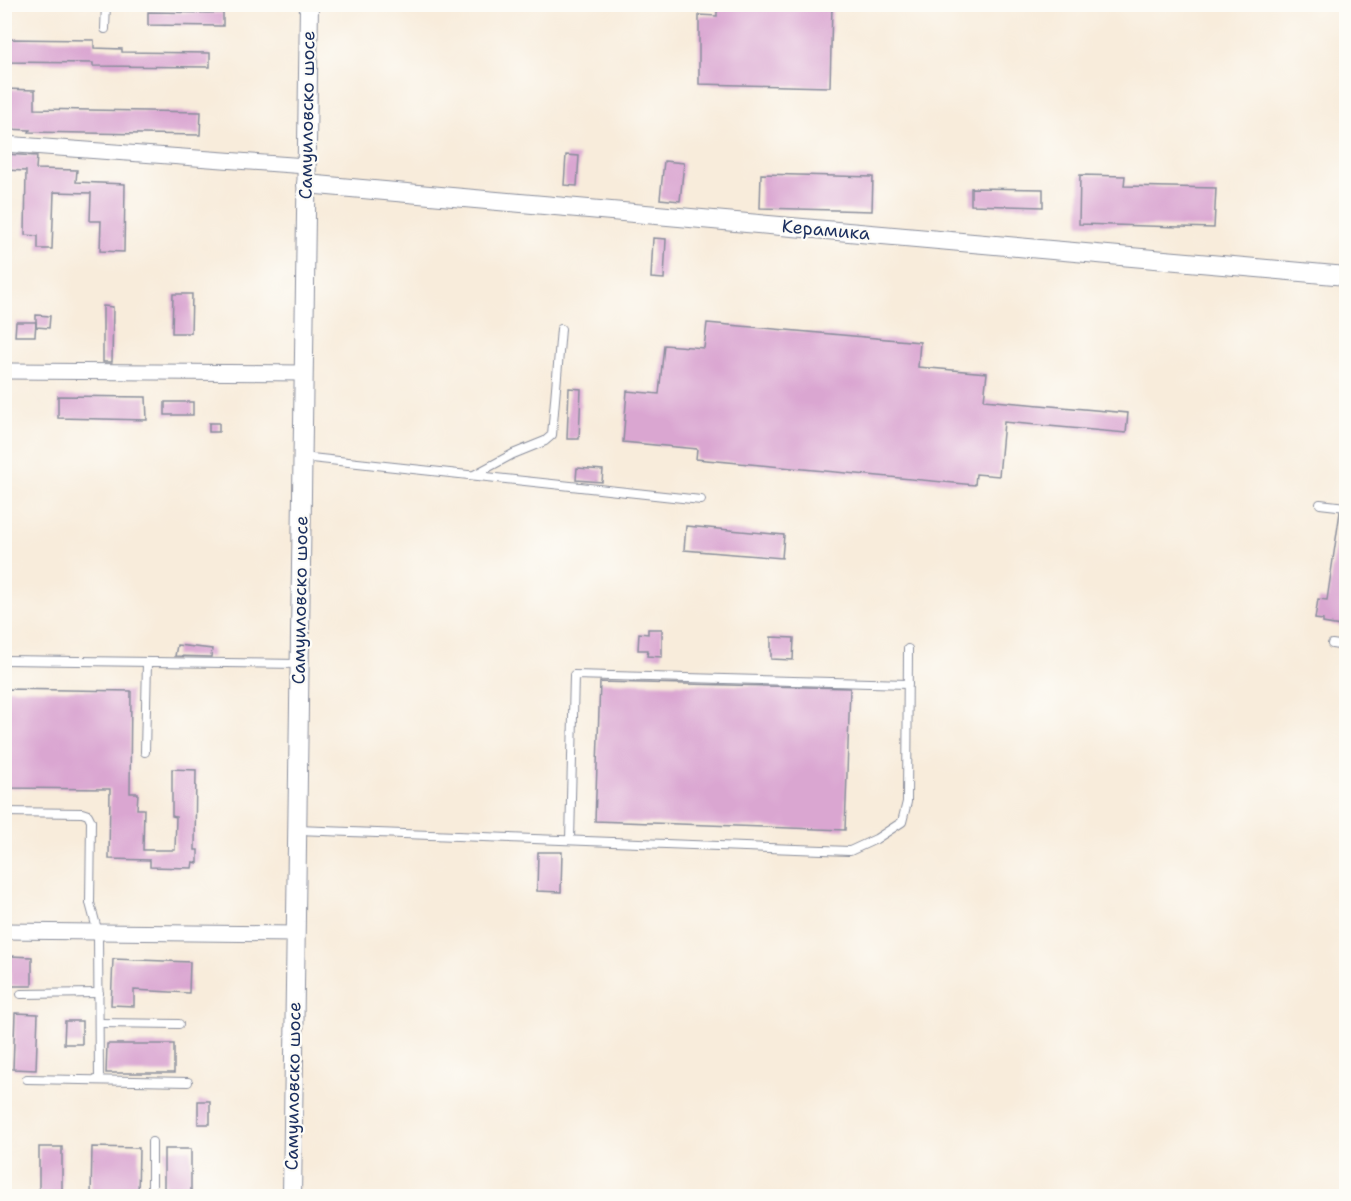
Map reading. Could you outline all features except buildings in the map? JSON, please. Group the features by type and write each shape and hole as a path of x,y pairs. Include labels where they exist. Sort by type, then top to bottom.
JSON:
{"street":[{"name":"Самуиловско шосе","path":"292,1197 309,4"},
{"path":"4,144 306,175"},
{"name":"Керамика","path":"306,175 1347,276"},
{"path":"6,367 303,373"},
{"path":"4,930 296,934"}],"lane":[{"path":"105,29 106,4"},
{"path":"473,475 513,453 545,441 552,435 561,329"},
{"path":"302,457 701,500"},
{"path":"1320,504 1347,507"},
{"path":"1332,644 1347,646"},
{"path":"297,830 850,851 876,839 902,822 907,802 908,649"},
{"path":"4,660 299,664"},
{"path":"146,752 147,662"},
{"path":"570,840 574,675 908,684"},
{"path":"4,812 82,813 88,815 91,821 90,903 98,933 99,1080"},
{"path":"21,994 99,993"},
{"path":"99,1023 179,1024"},
{"path":"27,1079 188,1082"},
{"path":"152,1142 152,1197"}]}
